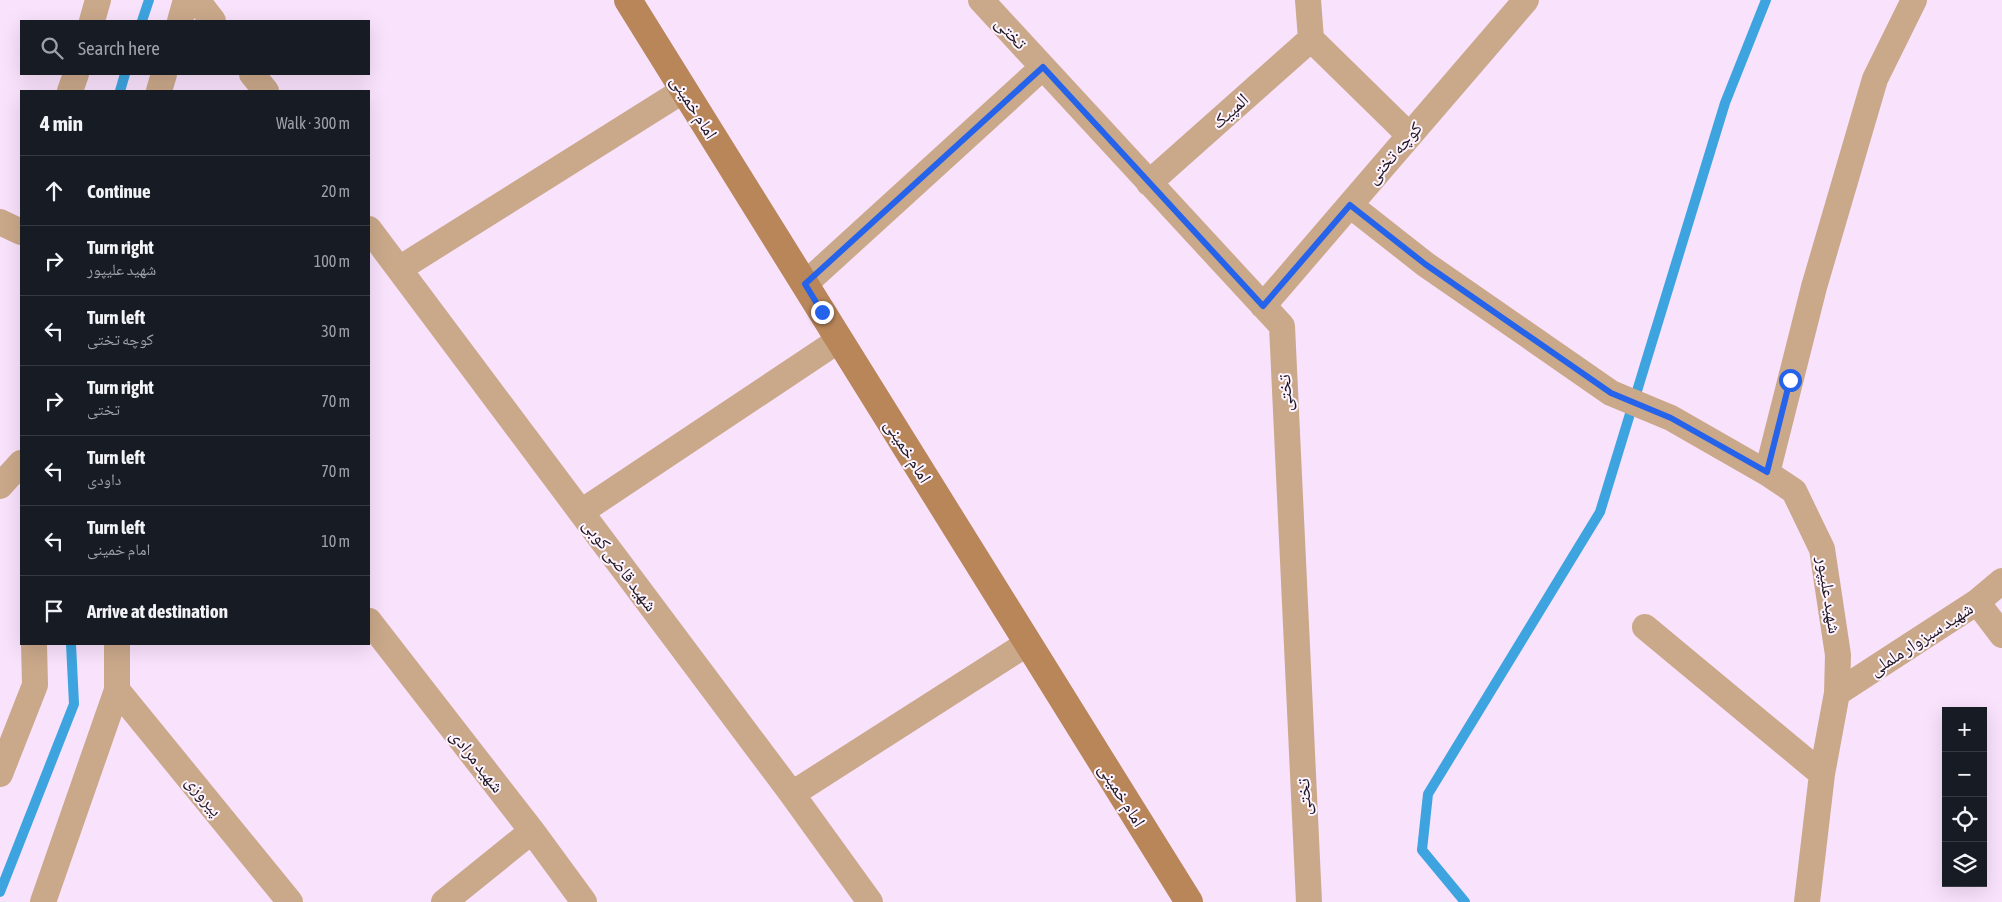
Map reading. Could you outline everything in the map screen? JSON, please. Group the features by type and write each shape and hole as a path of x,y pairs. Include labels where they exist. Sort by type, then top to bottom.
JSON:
{"main road":[{"name":"امام خمینی","path":"628,0 1189,902"}],"street":[{"path":"92,20 98,0"},
{"path":"180,20 186,0"},
{"path":"197,0 212,20"},
{"name":"تختی","path":"981,0 1282,326 1309,902"},
{"path":"1308,0 1311,39 1410,135"},
{"name":"کوچه تختی","path":"1263,306 1526,0"},
{"path":"1767,472 1814,286 1875,79 1914,0"},
{"name":"المپیک","path":"1149,182 1311,39"},
{"path":"805,284 1043,67"},
{"path":"70,90 76,75"},
{"path":"159,90 164,75"},
{"path":"253,75 265,90"},
{"path":"399,269 684,90"},
{"name":"شهید علیپور","path":"1350,205 1425,264 1611,393 1671,418 1767,472 1794,491 1822,549 1838,655 1837,693 1822,774 1807,902"},
{"path":"0,222 20,232"},
{"name":"شهید قاضی کوبی","path":"370,230 792,794 870,902"},
{"path":"581,512 839,340"},
{"path":"0,486 20,464"},
{"name":"شهید سبزوار ململی","path":"1837,693 1977,602 2002,581"},
{"path":"1977,602 2002,635"},
{"name":"شهید مرادی","path":"370,622 532,831 584,902"},
{"path":"1645,627 1822,774"},
{"path":"792,794 1028,643"},
{"path":"0,774 35,685 34,645"},
{"path":"43,902 118,690 117,645"},
{"name":"پیروزی","path":"118,690 290,902"},
{"path":"444,902 532,831"}],"waterway":[{"path":"142,20 149,0"},
{"path":"1465,902 1422,850 1428,794 1600,512 1725,103 1766,0"},
{"path":"120,90 125,75"},
{"path":"0,892 74,704 71,645"}],"route":[{"path":"822,312 805,284 1043,67 1263,306 1350,205 1425,264 1611,393 1671,418 1767,472 1790,380"}]}
